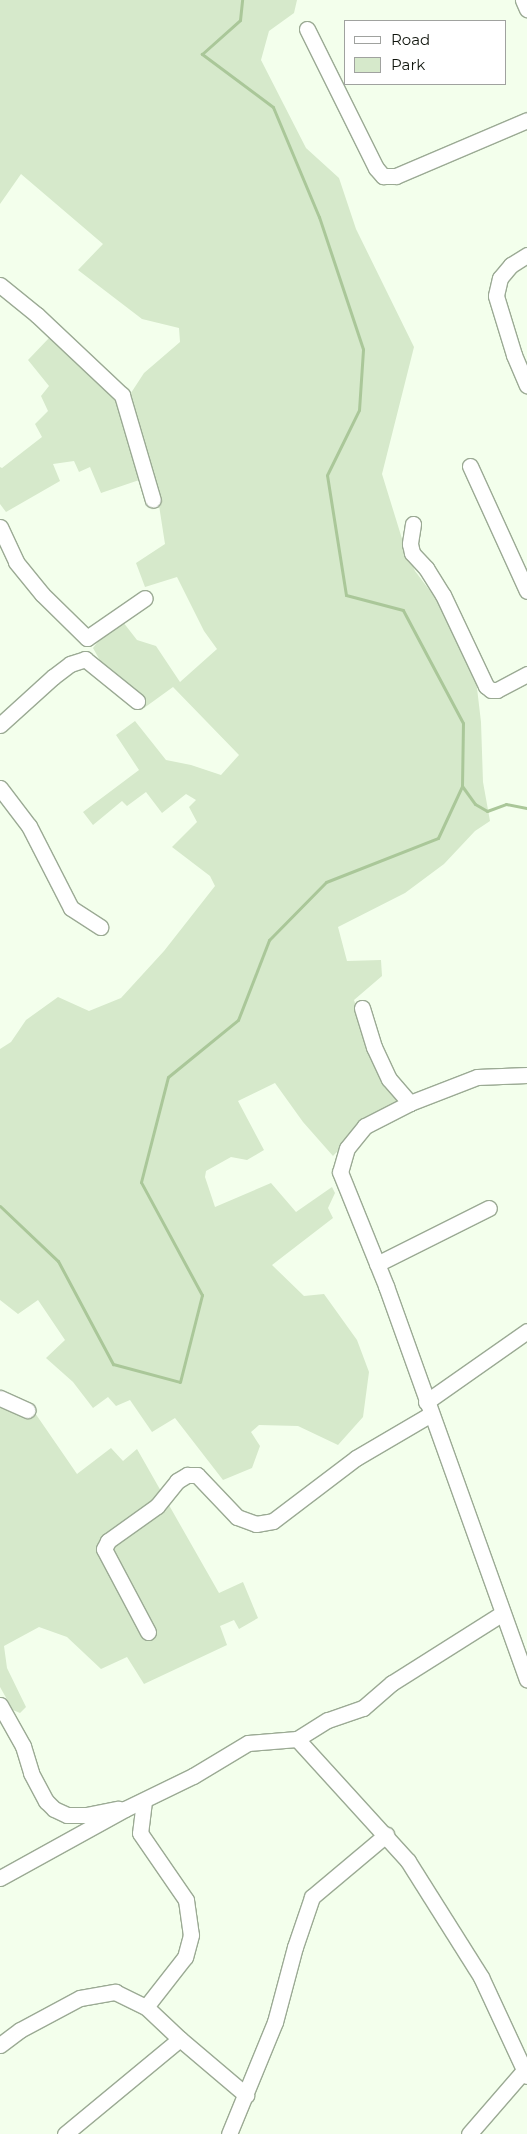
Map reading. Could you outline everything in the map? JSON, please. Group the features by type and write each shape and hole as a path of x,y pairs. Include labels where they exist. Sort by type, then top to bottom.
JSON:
{"street":[{"path":"523,0 527,9"},
{"path":"306,29 376,168 383,176 396,176 527,120"},
{"path":"527,254 511,265 500,278 496,296 514,354 527,385"},
{"path":"0,285 37,315 122,395 153,500"},
{"path":"470,466 527,591"},
{"path":"413,524 410,544 412,553 426,568 443,595 486,686 491,690 497,690 527,674"},
{"path":"0,527 16,562 42,594 87,638"},
{"path":"85,659 87,638 145,598"},
{"path":"85,659 137,701"},
{"path":"0,725 53,677 70,664 85,659"},
{"path":"0,788 29,826 71,908 100,927"},
{"path":"362,1008 374,1048 390,1079 410,1103"},
{"path":"527,1074 477,1076 410,1103 365,1126 347,1148 340,1172 377,1264 527,1680"},
{"path":"377,1264 489,1208"},
{"path":"148,1632 104,1549 108,1540 157,1506 177,1481 187,1475 197,1475 238,1517 256,1524 273,1521 356,1458 429,1408 527,1331"},
{"path":"0,1398 27,1410"},
{"path":"0,1878 124,1809 193,1776 248,1743 297,1739 328,1720 363,1708 392,1683 502,1614"},
{"path":"3,1714 23,1746 31,1773 46,1801 54,1809 67,1814 86,1814 124,1809"},
{"path":"297,1739 408,1861 481,1976 526,2072 470,2134"},
{"path":"144,1801 140,1833 186,1900 191,1935 185,1957 146,2006"},
{"path":"230,2134 275,2022 295,1947 312,1897 386,1835"},
{"path":"0,2045 20,2030 80,1998 115,1992 146,2006 180,2039 246,2095"},
{"path":"65,2134 180,2039"}],"green space":[{"path":"0,0 297,0 294,13 269,31 261,60 306,148 339,178 356,229 414,347 382,474 403,542 415,571 449,616 475,671 481,722 483,782 490,821 475,831 444,864 405,893 338,927 347,961 381,960 382,976 354,1000 365,1033 404,1102 361,1126 333,1156 303,1122 275,1083 238,1101 264,1150 247,1160 231,1157 206,1171 205,1177 215,1207 271,1183 296,1212 332,1187 335,1193 328,1208 333,1218 272,1265 304,1296 324,1294 357,1340 369,1372 363,1417 338,1445 298,1426 259,1425 251,1432 260,1446 252,1468 223,1480 175,1418 152,1432 130,1400 116,1406 108,1397 93,1408 73,1382 46,1358 65,1340 38,1300 18,1314 0,1300 0,1049 11,1042 26,1020 58,997 89,1011 121,998 164,951 215,886 210,876 172,847 197,822 189,807 196,800 186,794 162,813 146,792 127,806 122,801 93,825 83,812 139,770 116,735 135,721 166,760 191,765 221,775 239,755 173,687 144,708 102,664 93,648 103,635 123,622 137,640 156,646 180,682 217,649 204,631 177,577 145,587 136,563 165,544 158,499 151,476 101,493 90,467 79,472 74,461 53,464 60,481 6,512 0,504 0,467 2,468 42,437 35,424 48,411 41,396 49,386 28,360 49,338 99,370 129,396 144,373 180,342 179,328 142,319 78,270 103,244 21,174 0,204"},
{"path":"0,1399 35,1413 77,1474 111,1448 123,1461 137,1449 219,1593 243,1582 258,1618 239,1629 234,1620 220,1626 227,1645 144,1684 127,1657 101,1669 67,1637 39,1627 4,1646 7,1668 26,1707 20,1713 13,1710 0,1687"}],"waterway":[{"path":"0,1206 58,1261 113,1364 180,1382 202,1295 141,1182 168,1077 238,1020 269,940 326,882 438,838 462,786 463,723 403,610 346,595 327,475 359,410 363,349 319,217 273,107 202,54 240,20 242,0"},
{"path":"462,786 475,804 487,811 506,804 527,808"}]}
